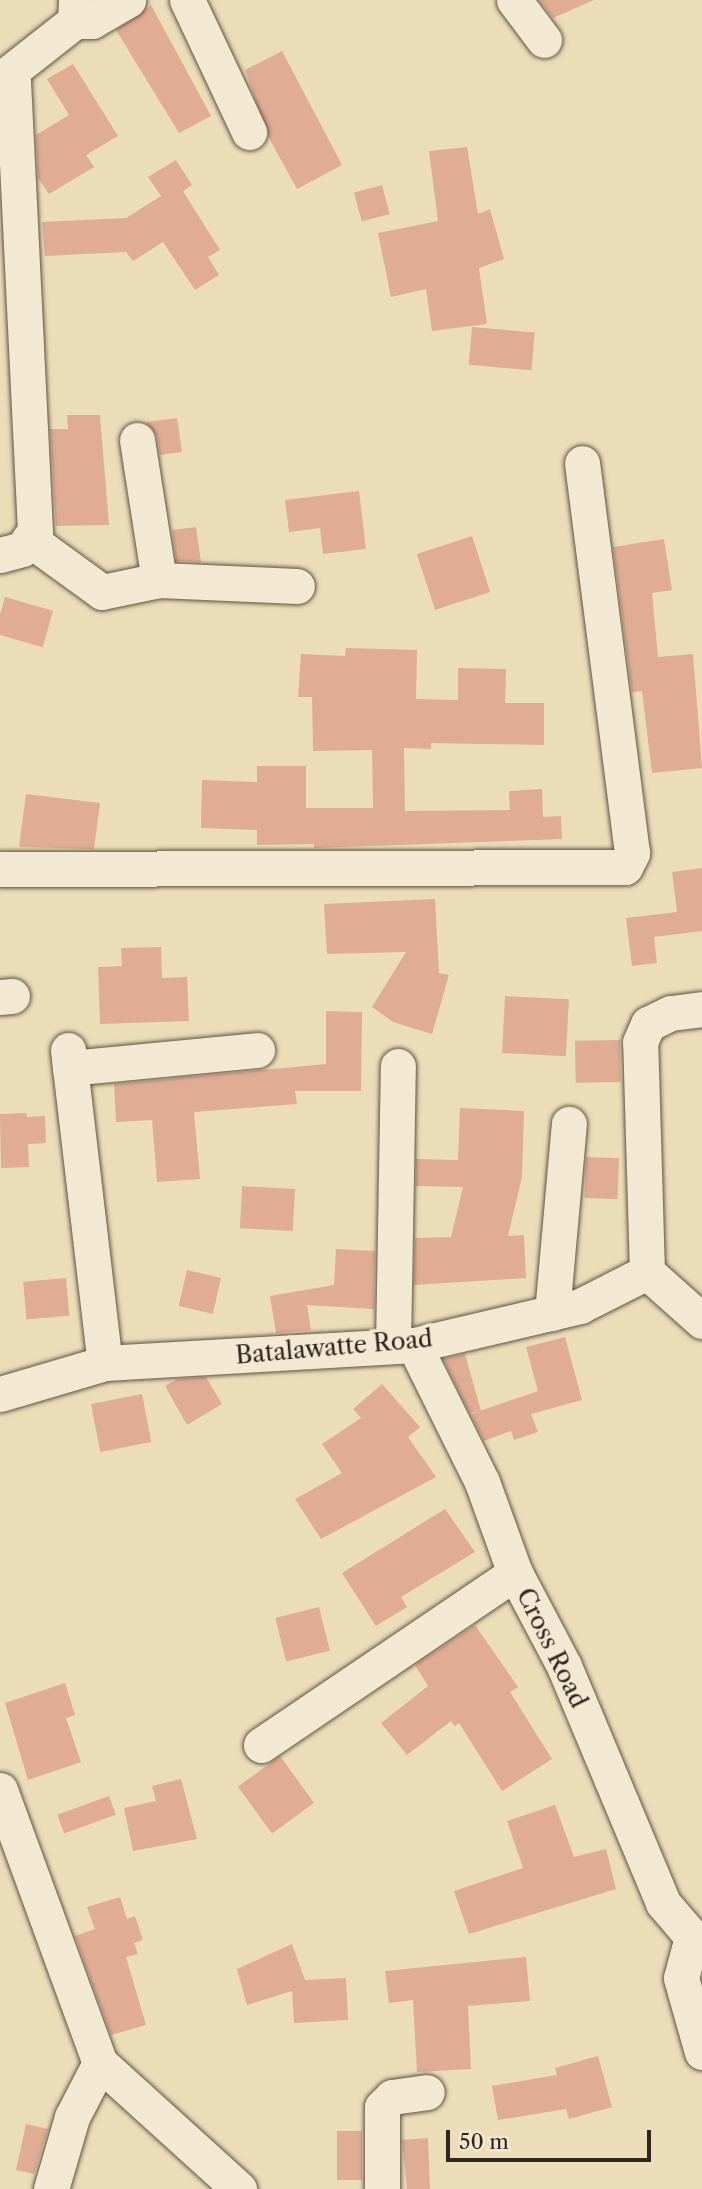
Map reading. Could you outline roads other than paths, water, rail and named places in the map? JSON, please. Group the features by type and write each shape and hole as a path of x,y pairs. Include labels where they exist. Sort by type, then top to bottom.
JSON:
{"street":[{"path":"128,0 92,21 75,10 6,77 11,288 35,531 15,547 102,592 159,580 297,586"},
{"path":"187,0 249,132"},
{"path":"514,0 544,40"},
{"path":"138,440 159,580"},
{"path":"0,869 625,867 632,853 582,463"},
{"path":"702,1009 671,1013 648,1024 640,1042 647,1272 702,1321"},
{"path":"105,1363 69,1059 257,1050"},
{"path":"398,1066 404,1345"},
{"path":"552,1313 569,1124"},
{"name":"Batalawatte Road","path":"0,1394 105,1363 404,1345 580,1306 647,1272"},
{"name":"Cross Road","path":"404,1345 482,1482 515,1573 564,1666 663,1903 697,1939"},
{"path":"261,1745 515,1573"},
{"path":"0,1790 100,2063 239,2189"},
{"path":"697,1939 681,1978 702,2052"},
{"path":"51,2189 72,2118 100,2063"},
{"path":"382,2189 382,2107 392,2097 428,2092"}]}
